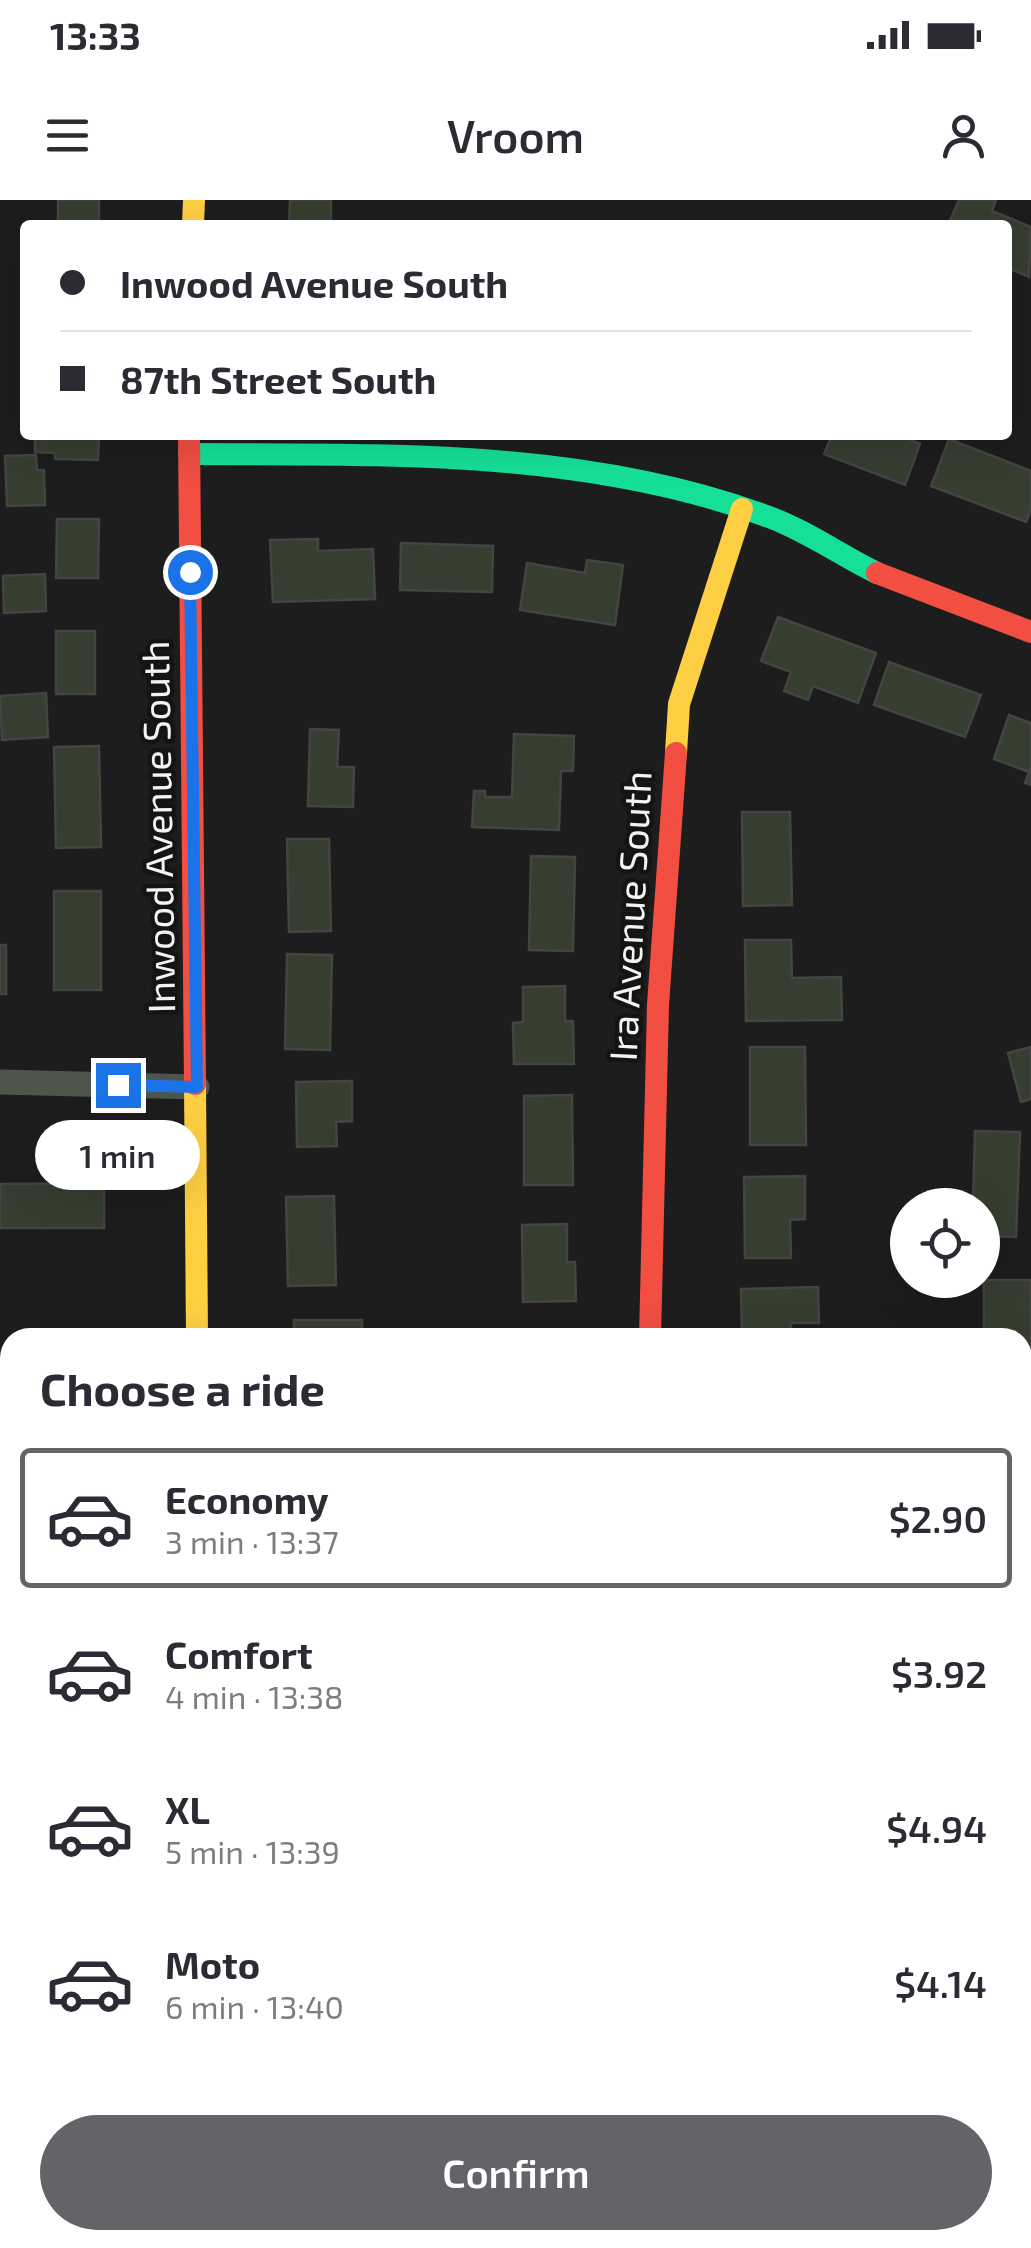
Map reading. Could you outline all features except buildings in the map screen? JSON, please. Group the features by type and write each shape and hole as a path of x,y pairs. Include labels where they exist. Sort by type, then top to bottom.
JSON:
{"street":[{"path":"189,444 555,467 647,481 770,517 879,574 1031,632"},
{"name":"Inwood Avenue South","path":"189,444 197,1328"},
{"name":"Ira Avenue South","path":"650,1328 658,1005 679,704 742,508"},
{"path":"0,1082 197,1087"}],"traffic: fast":[{"path":"189,454 409,456 555,467 627,478 769,517 877,573"}],"traffic: slow":[{"path":"193,220 194,200"},
{"path":"676,753 679,704 742,509"},
{"path":"195,1084 197,1328"}],"traffic: jam":[{"path":"189,440 195,1084"},
{"path":"877,573 1031,632"},
{"path":"650,1328 658,1005 676,753"}],"route":[{"path":"118,1085 197,1087 190,572"}]}
